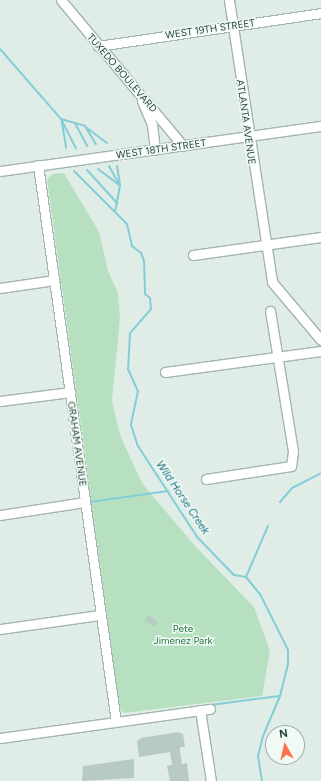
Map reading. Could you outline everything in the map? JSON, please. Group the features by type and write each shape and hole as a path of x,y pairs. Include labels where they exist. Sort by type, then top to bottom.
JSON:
{"street":[{"name":"TUXEDO BOULEVARD","path":"61,0 183,146"},
{"name":"ATLANTA AVENUE","path":"229,0 272,282 321,340"},
{"name":"WEST 19TH STREET","path":"98,46 321,13"},
{"path":"139,95 150,120 155,150"},
{"name":"WEST 18TH STREET","path":"0,171 321,126"},
{"name":"GRAHAM AVENUE","path":"38,166 116,722"},
{"path":"193,255 321,237"},
{"path":"0,288 54,280"},
{"path":"206,479 292,466 293,451 270,311"},
{"path":"165,372 278,358 321,351"},
{"path":"0,401 70,392"},
{"path":"0,515 86,502"},
{"path":"0,629 100,615"},
{"path":"0,738 210,709"},
{"path":"200,710 211,781"}],"green space":[{"name":"Pete Jimenez Park","path":"64,173 99,232 108,271 118,293 120,318 112,401 120,435 142,483 195,546 254,607 270,651 262,696 124,713 120,709 47,179 53,174"}],"building":[{"path":"148,615 158,622 155,627 145,621"},
{"path":"178,732 183,734 185,747 180,747 180,751 182,764 187,763 189,781 170,781 167,766 172,765 170,752 139,757 137,741 141,738"},
{"path":"134,759 134,778 82,781 83,766"}],"waterway":[{"name":"Wild Horse Creek","path":"0,49 61,119 85,126 96,144"},
{"name":"Wild Horse Creek","path":"61,119 76,148"},
{"name":"Wild Horse Creek","path":"62,122 66,148"},
{"name":"Wild Horse Creek","path":"75,123 87,146"},
{"name":"Wild Horse Creek","path":"87,128 107,143"},
{"name":"Wild Horse Creek","path":"109,166 120,186 115,212 127,224 132,246 141,253 144,261 145,294 150,298 151,309 130,333 128,369 138,391 131,425 138,446 197,537 234,575 246,577 260,594 288,650 288,664 280,696 263,736 258,756 262,781"},
{"name":"Wild Horse Creek","path":"117,166 120,185"},
{"name":"Wild Horse Creek","path":"98,169 119,185"},
{"name":"Wild Horse Creek","path":"87,170 117,203"},
{"name":"Wild Horse Creek","path":"74,171 115,212"},
{"path":"280,502 292,488 321,473"},
{"path":"89,502 168,491"},
{"path":"246,577 268,526"},
{"path":"210,705 279,696"}]}
